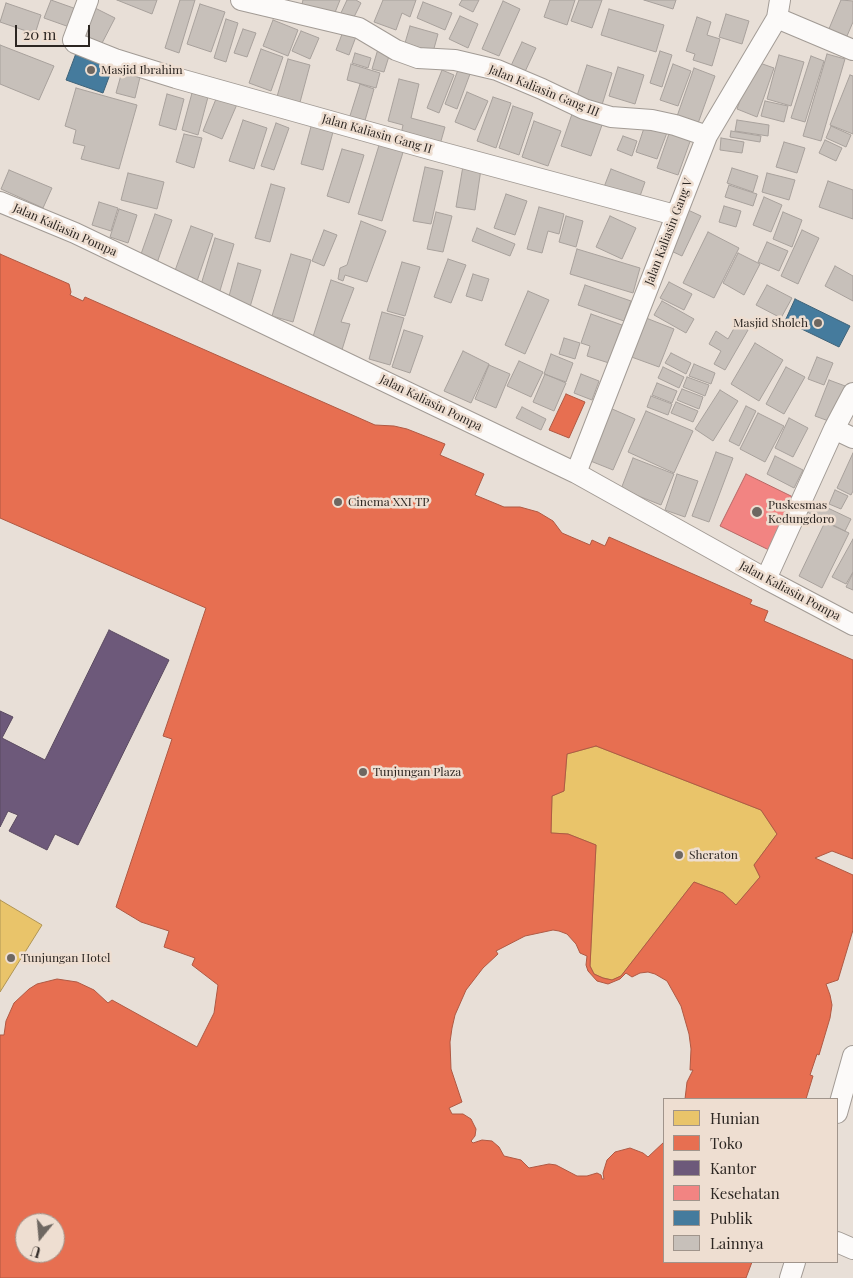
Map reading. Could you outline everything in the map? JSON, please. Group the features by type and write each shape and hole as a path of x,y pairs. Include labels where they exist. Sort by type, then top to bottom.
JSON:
{"street":[{"name":"Jalan Kaliasin Gang II","path":"88,0 74,37 75,43 115,59 176,78 675,215"},
{"name":"Jalan Kaliasin Gang III","path":"241,0 359,28 396,50 418,58 456,60 497,70 584,109 610,117 652,120 675,125 707,136"},
{"name":"Jalan Kaliasin Gang V","path":"576,473 707,136 779,9"},
{"path":"779,9 853,50"},
{"name":"Jalan Kaliasin Pompa","path":"0,202 75,233 576,473 766,579 853,625"},
{"path":"766,579 834,429 853,393"},
{"path":"834,429 853,438"},
{"path":"838,1109 853,1056"},
{"path":"838,1242 853,1249"},
{"path":"790,1278 794,1263"}],"building: Hunian":[{"name":"Sheraton","path":"596,746 761,810 777,834 754,865 760,877 736,905 723,893 694,882 621,976 612,980 594,974 590,966 596,845 568,834 551,833 552,796 564,791 567,754"},
{"name":"Tunjungan Hotel","path":"0,900 42,925 0,992"}],"building: Toko":[{"name":"Tunjungan Plaza","path":"0,254 69,284 70,295 83,301 85,297 375,425 407,429 445,444 440,455 484,474 475,495 504,507 520,507 538,512 553,521 562,533 590,545 592,540 605,546 609,537 752,600 750,604 768,611 764,621 853,660 853,859 832,851 815,858 853,875 853,930 838,980 826,984 832,1005 830,1018 819,1055 817,1054 810,1075 813,1076 806,1098 685,1098 687,1082 693,1070 690,1070 691,1049 689,1034 681,1006 667,981 648,972 632,977 626,973 620,979 608,984 597,981 588,971 586,965 587,956 580,953 576,944 567,934 559,931 553,930 525,936 496,951 498,954 483,968 466,990 455,1015 452,1028 450,1042 451,1069 462,1102 449,1108 452,1114 463,1114 471,1119 476,1129 475,1136 471,1141 473,1143 482,1140 492,1141 499,1147 504,1156 521,1160 529,1168 549,1164 556,1165 577,1176 597,1173 604,1179 603,1173 607,1160 615,1152 630,1148 648,1157 663,1143 663,1263 752,1263 746,1278 0,1278 0,1035 4,1035 6,1021 14,1003 37,984 57,979 77,982 94,990 108,1003 112,1000 197,1047 214,1013 218,985 192,965 195,958 164,947 169,931 141,922 116,907 172,739 163,736 206,608 0,518","holes":["596,746 761,810 777,834 754,865 760,877 736,905 723,893 694,882 621,976 612,980 594,974 590,966 596,845 568,834 551,833 552,796 564,791 567,754"]},
{"path":"566,394 585,402 569,438 549,430"}],"building: Kantor":[{"path":"109,630 169,660 78,845 55,834 47,850 9,831 18,815 8,811 0,827 0,711 13,717 2,738 45,760"}],"building: Kesehatan":[{"name":"Puskesmas Kedungdoro","path":"746,474 795,498 769,550 720,526"}],"building: Publik":[{"name":"Masjid Ibrahim","path":"78,48 115,61 103,93 66,80"},
{"name":"Masjid Sholeh","path":"795,299 850,326 839,347 785,321"}],"building: Lainnya":[{"path":"51,0 82,11 75,29 44,18"},
{"path":"117,0 157,0 152,14"},
{"path":"180,0 195,0 179,53 165,48"},
{"path":"303,0 340,0 334,15 302,4"},
{"path":"347,0 356,0 361,3 352,21 340,15"},
{"path":"383,0 416,0 410,17 402,13 396,30 374,22"},
{"path":"462,0 479,0 473,12 459,5"},
{"path":"550,0 575,0 567,25 544,17"},
{"path":"579,0 602,0 592,28 571,21"},
{"path":"644,0 676,0 673,9"},
{"path":"841,0 853,1 853,22 844,43 826,36"},
{"path":"503,1 520,9 499,56 482,49"},
{"path":"423,2 452,13 445,30 417,18"},
{"path":"6,3 41,15 35,34 0,22"},
{"path":"200,4 225,12 211,52 187,44"},
{"path":"93,7 115,18 100,47 78,37"},
{"path":"609,9 664,25 656,52 601,35"},
{"path":"726,14 749,21 742,44 719,37"},
{"path":"460,16 478,24 468,48 449,39"},
{"path":"697,17 711,22 707,35 720,39 712,66 693,60 695,54 686,51"},
{"path":"226,19 238,23 226,62 214,58"},
{"path":"273,20 298,30 288,56 263,46"},
{"path":"410,26 438,34 433,52 405,43"},
{"path":"243,29 256,33 247,57 234,53"},
{"path":"344,29 357,34 349,55 336,50"},
{"path":"301,31 319,38 310,59 292,51"},
{"path":"522,42 536,48 523,76 509,70"},
{"path":"0,45 54,66 39,100 0,84"},
{"path":"261,49 283,57 271,91 249,83"},
{"path":"378,49 390,53 384,72 372,69"},
{"path":"660,51 672,55 662,87 650,83"},
{"path":"355,53 371,58 368,68 352,63"},
{"path":"827,54 845,59 821,141 803,136"},
{"path":"779,55 804,62 791,106 767,99"},
{"path":"811,56 824,61 805,122 791,118"},
{"path":"288,59 310,65 299,106 276,100"},
{"path":"754,61 774,68 757,117 737,109"},
{"path":"351,64 380,73 376,88 347,80"},
{"path":"673,64 691,71 678,106 660,100"},
{"path":"587,65 612,73 601,108 576,99"},
{"path":"618,67 644,75 635,104 609,96"},
{"path":"123,68 141,73 135,98 116,93"},
{"path":"694,68 715,76 696,129 675,122"},
{"path":"442,70 454,75 439,113 427,108"},
{"path":"458,70 470,74 457,109 445,104"},
{"path":"850,75 853,76 853,134 830,125"},
{"path":"399,79 419,84 411,118 445,127 439,148 400,139 403,125 388,121"},
{"path":"360,84 374,89 364,124 349,119"},
{"path":"76,88 137,105 119,169 81,159 85,146 73,143 76,130 65,126"},
{"path":"467,92 488,101 475,130 455,122"},
{"path":"192,93 208,97 198,135 182,130"},
{"path":"167,94 184,99 176,130 159,125"},
{"path":"218,94 238,102 222,139 203,131"},
{"path":"493,97 511,103 496,148 477,141"},
{"path":"765,101 788,106 784,122 761,116"},
{"path":"513,106 533,113 519,155 499,148"},
{"path":"572,114 602,125 591,156 561,146"},
{"path":"243,120 267,128 254,169 229,161"},
{"path":"737,120 769,125 768,136 735,131"},
{"path":"534,121 561,131 548,166 522,157"},
{"path":"646,122 668,130 657,159 636,152"},
{"path":"276,123 289,128 274,170 261,166"},
{"path":"312,123 334,128 323,170 301,164"},
{"path":"831,126 851,135 846,147 826,138"},
{"path":"671,128 692,136 678,175 657,168"},
{"path":"731,131 761,136 760,142 730,137"},
{"path":"184,134 202,138 194,168 176,162"},
{"path":"623,136 637,141 632,156 617,150"},
{"path":"721,138 744,142 742,153 720,150"},
{"path":"825,140 842,148 836,161 819,153"},
{"path":"380,142 404,149 382,221 358,214"},
{"path":"784,142 805,148 797,173 776,167"},
{"path":"342,149 364,155 349,203 327,196"},
{"path":"463,166 481,169 475,210 456,207"},
{"path":"425,167 443,171 431,224 413,221"},
{"path":"732,168 758,176 753,192 727,183"},
{"path":"611,169 645,182 639,199 604,187"},
{"path":"9,170 52,188 43,208 1,189"},
{"path":"128,173 164,182 157,209 121,200"},
{"path":"767,173 795,180 789,200 762,192"},
{"path":"828,181 853,190 853,219 819,207"},
{"path":"271,184 285,188 270,242 255,238"},
{"path":"729,185 757,194 753,206 725,197"},
{"path":"506,194 527,201 515,235 494,228"},
{"path":"764,197 782,205 771,232 753,225"},
{"path":"99,202 118,208 111,231 92,225"},
{"path":"724,206 741,211 736,227 719,222"},
{"path":"539,207 564,214 559,234 548,231 542,253 527,249"},
{"path":"119,209 137,215 128,243 110,237"},
{"path":"688,210 701,216 682,256 669,250"},
{"path":"436,212 452,216 443,252 427,249"},
{"path":"783,212 802,220 792,247 773,239"},
{"path":"155,214 172,220 157,263 140,257"},
{"path":"566,216 583,221 576,247 559,242"},
{"path":"610,216 636,228 622,259 596,247"},
{"path":"361,221 386,231 367,282 345,275 343,281 338,279 340,268 347,265"},
{"path":"191,226 213,234 195,287 172,279"},
{"path":"477,228 515,244 510,256 472,241"},
{"path":"324,230 337,235 324,266 312,261"},
{"path":"802,230 819,238 798,284 781,276"},
{"path":"708,232 739,248 714,298 683,283"},
{"path":"215,238 234,244 219,294 200,288"},
{"path":"767,242 788,251 779,271 758,262"},
{"path":"577,249 640,268 633,293 570,274"},
{"path":"738,253 760,264 744,295 723,283"},
{"path":"291,254 311,260 293,322 272,316"},
{"path":"448,259 466,265 451,303 434,297"},
{"path":"402,262 420,267 405,316 387,311"},
{"path":"238,263 261,270 250,307 228,300"},
{"path":"835,266 853,276 853,301 825,286"},
{"path":"473,274 489,279 482,301 466,296"},
{"path":"331,280 354,288 341,322 350,324 341,353 311,343"},
{"path":"669,282 692,294 684,310 660,298"},
{"path":"585,285 631,301 624,321 578,305"},
{"path":"767,285 792,298 781,318 756,305"},
{"path":"528,291 549,300 525,354 505,345"},
{"path":"662,301 694,319 686,333 654,315"},
{"path":"382,312 404,318 390,365 369,359"},
{"path":"591,314 622,325 609,363 587,356 590,346 581,343"},
{"path":"641,316 674,329 659,367 626,355"},
{"path":"737,323 748,330 725,370 714,364 721,351 709,344 716,331 728,339"},
{"path":"404,330 423,336 410,373 392,367"},
{"path":"564,338 580,343 575,359 559,354"},
{"path":"755,343 783,360 759,401 731,384"},
{"path":"463,351 489,364 471,403 444,391"},
{"path":"671,353 691,363 686,374 665,363"},
{"path":"551,354 573,363 566,382 544,374"},
{"path":"817,357 833,363 824,385 808,379"},
{"path":"519,361 543,372 531,397 507,386"},
{"path":"694,364 715,373 711,384 689,376"},
{"path":"489,365 510,374 496,408 475,399"},
{"path":"663,367 684,377 679,388 658,378"},
{"path":"786,367 805,377 784,414 766,404"},
{"path":"545,374 566,383 554,411 533,402"},
{"path":"581,374 599,381 592,400 574,393"},
{"path":"687,377 709,385 705,396 683,387"},
{"path":"829,380 848,387 834,423 815,416"},
{"path":"657,383 677,391 672,403 652,395"},
{"path":"682,389 703,397 699,409 677,400"},
{"path":"720,390 738,401 713,441 695,429"},
{"path":"651,396 672,404 668,415 647,407"},
{"path":"676,402 698,411 693,422 671,413"},
{"path":"746,406 756,411 739,446 729,441"},
{"path":"522,407 546,419 541,430 516,418"},
{"path":"610,408 635,419 613,470 588,460"},
{"path":"646,411 693,431 674,473 628,452"},
{"path":"758,413 784,426 765,462 740,449"},
{"path":"789,418 808,428 793,457 775,448"},
{"path":"716,452 733,458 709,522 692,516"},
{"path":"853,453 853,491 851,495 837,488"},
{"path":"775,456 803,470 794,488 767,474"},
{"path":"633,458 674,474 661,505 621,489"},
{"path":"677,474 698,481 685,517 665,510"},
{"path":"835,490 848,496 841,509 829,504"},
{"path":"813,501 851,519 845,531 807,512"},
{"path":"825,522 849,533 822,588 799,576"},
{"path":"853,539 853,572 846,584 832,577"},
{"path":"853,573 853,590 846,587"}],"place":[{"name":"Masjid Ibrahim","path":"91,70"},
{"name":"Masjid Sholeh","path":"818,323"},
{"name":"Cinema XXI TP","path":"338,502"},
{"name":"Puskesmas Kedungdoro","path":"757,512"},
{"name":"Tunjungan Plaza","path":"363,772"},
{"name":"Sheraton","path":"679,855"},
{"name":"Tunjungan Hotel","path":"11,958"}]}
